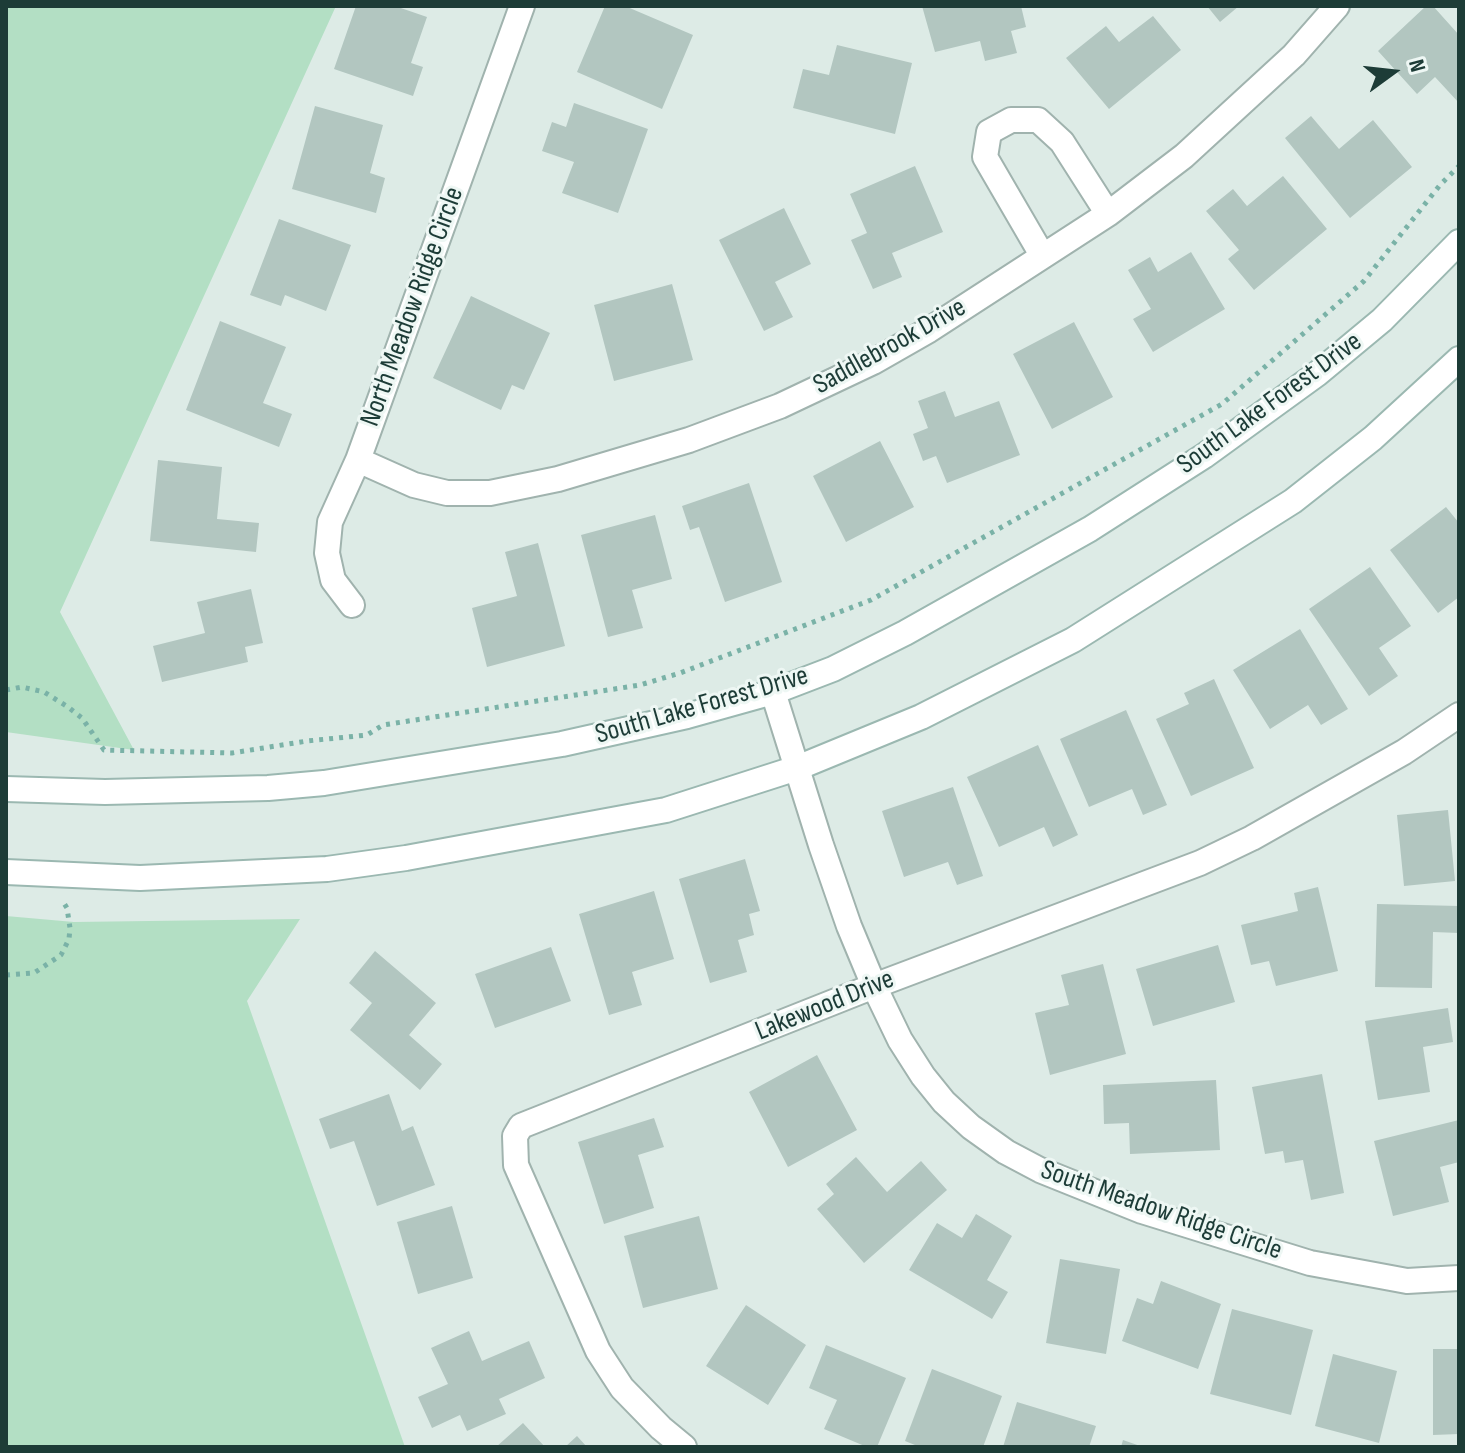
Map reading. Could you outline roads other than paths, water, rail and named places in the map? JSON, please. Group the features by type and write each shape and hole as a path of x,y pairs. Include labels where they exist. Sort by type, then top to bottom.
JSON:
{"street":[{"name":"North Meadow Ridge Circle","path":"352,605 333,580 327,553 330,522 358,460 522,6"},
{"name":"Saddlebrook Drive","path":"358,460 414,485 447,493 490,493 558,479 689,440 780,406 873,362 929,330 1108,214 1184,156 1294,55 1337,6"},
{"path":"1042,255 985,157 989,132 1011,120 1038,120 1062,142 1108,214"},
{"name":"South Lake Forest Drive","path":"6,789 105,792 268,788 324,783 562,744 687,716 773,692 833,669 905,633 1090,529 1204,456 1317,374 1382,320 1459,242"},
{"path":"6,872 140,878 327,869 651,813 726,793 797,768 921,717 1073,640 1293,501 1373,438 1459,359"},
{"name":"South Meadow Ridge Circle","path":"773,692 845,913 874,986 900,1040 944,1102 971,1127 1006,1152 1040,1170 1142,1211 1310,1263 1407,1281 1459,1278"},
{"name":"Lakewood Drive","path":"684,1447 622,1388 598,1351 516,1165 515,1136 521,1126 874,986 1138,889 1200,863 1252,838 1404,752 1459,715"}]}
